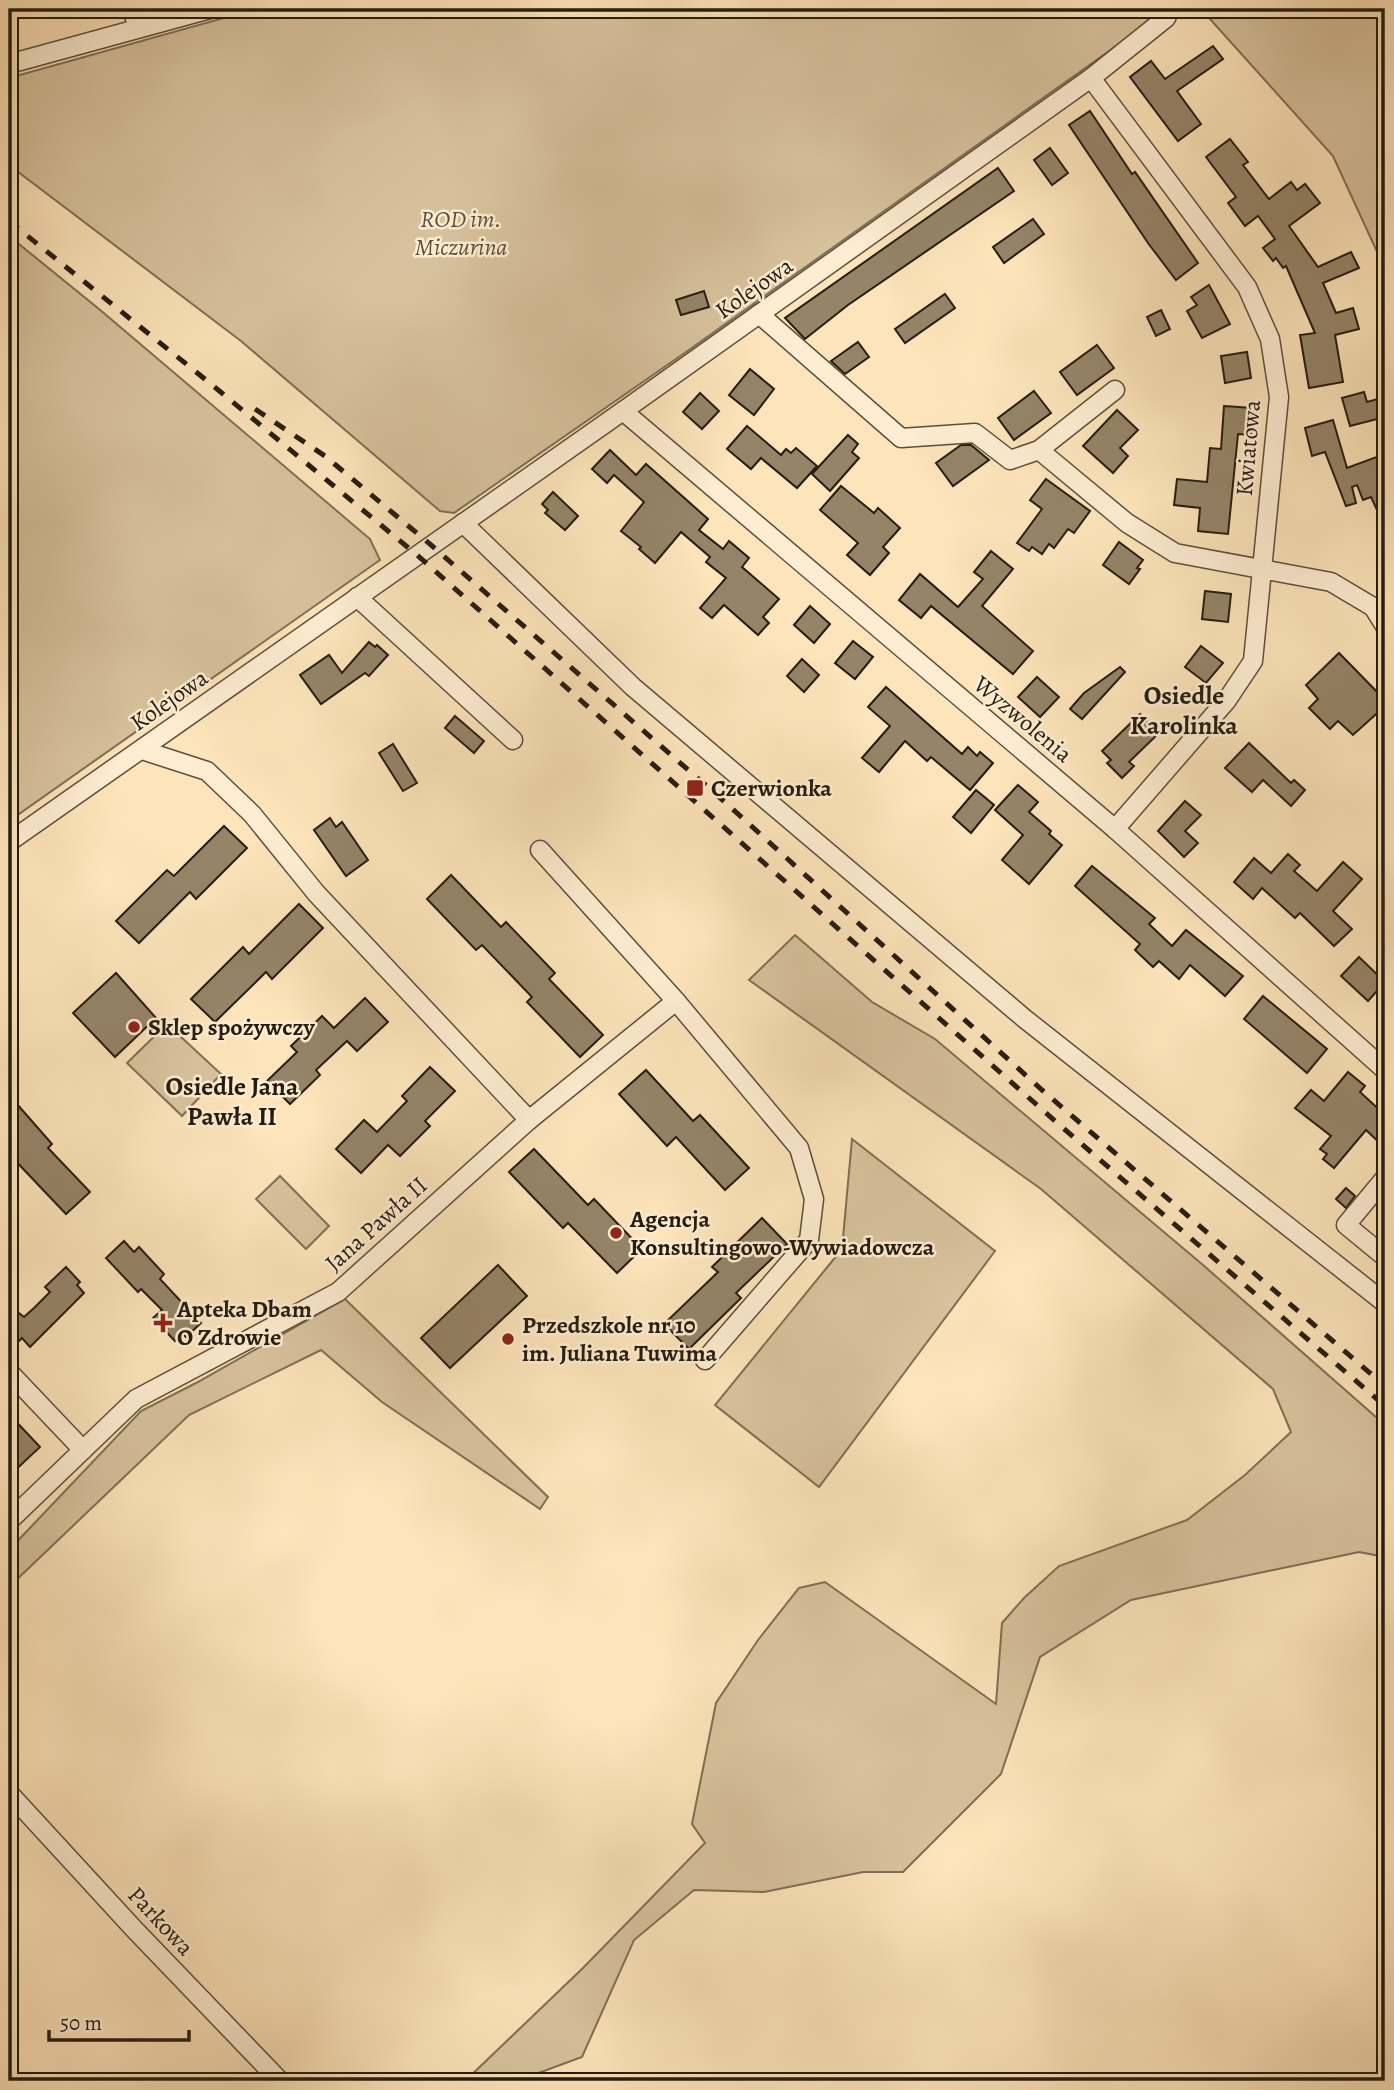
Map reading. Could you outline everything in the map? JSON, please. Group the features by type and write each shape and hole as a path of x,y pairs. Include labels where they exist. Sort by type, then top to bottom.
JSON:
{"street":[{"path":"132,9 138,28"},
{"path":"9,64 210,9"},
{"name":"Kolejowa","path":"9,842 1091,78 1167,18 1170,9"},
{"name":"Kwiatowa","path":"1091,78 1247,288 1270,339 1279,397 1253,661 1227,700 1115,829"},
{"path":"759,314 901,438 975,433 1010,460 1039,450 1115,390"},
{"name":"Wyzwolenia","path":"623,411 1115,829 1385,1070"},
{"path":"1039,450 1127,523 1175,553 1331,582 1373,607 1385,626"},
{"path":"463,523 633,687 1015,1010 1385,1303"},
{"path":"358,597 513,740"},
{"path":"142,750 207,771 252,814 316,893 529,1120"},
{"path":"540,850 676,1002 799,1148 814,1199 809,1240 705,1360"},
{"name":"Jana Pawła II","path":"9,1521 136,1399 338,1292 529,1120 676,1002"},
{"path":"1385,1178 1346,1225 1385,1256"},
{"path":"9,1372 83,1450"},
{"name":"Parkowa","path":"9,1793 134,1929 281,2081"}],"green space":[{"name":"ROD im. Miczurina","path":"256,9 1157,9 1143,27 686,352 454,513 440,511 241,341 9,165 9,78"},
{"path":"1201,9 1385,9 1385,269 1333,156"},
{"path":"9,236 370,539 380,560 9,821"},
{"path":"795,935 872,1002 935,1039 1203,1265 1385,1425 1385,1557 1359,1552 1131,1600 1040,1657 1001,1774 903,1872 863,1872 764,1892 694,1890 634,1940 582,2057 517,2081 465,2081 583,1968 705,1843 692,1824 716,1703 758,1640 799,1588 825,1582 996,1704 1002,1623 1024,1598 1059,1566 1187,1520 1245,1475 1291,1432 1273,1389 1041,1189 749,980"},
{"path":"167,1024 221,1074 182,1116 127,1063"},
{"path":"852,1139 995,1251 819,1487 715,1405 842,1249"},
{"path":"280,1176 329,1226 306,1249 256,1199"},
{"path":"345,1299 548,1497 540,1509 382,1402 321,1350 189,1415 9,1587 9,1550 141,1411"}],"building":[{"path":"1213,46 1223,59 1177,91 1201,124 1178,141 1130,77 1151,61 1165,79"},
{"path":"1090,111 1132,174 1135,172 1198,263 1176,280 1069,125"},
{"path":"1230,139 1248,162 1243,165 1269,199 1291,182 1297,190 1305,184 1320,203 1289,226 1318,267 1351,252 1359,268 1323,283 1336,313 1353,308 1359,329 1335,335 1343,382 1309,388 1300,335 1315,333 1286,266 1283,268 1276,258 1273,261 1263,248 1275,239 1258,216 1245,226 1228,203 1236,197 1206,157"},
{"path":"1050,148 1068,173 1052,185 1034,160"},
{"path":"998,168 1014,191 848,305 805,339 785,318"},
{"path":"1033,219 1044,234 1004,263 993,247"},
{"path":"1209,285 1230,324 1202,338 1187,311 1197,305 1191,297"},
{"path":"704,291 709,307 681,315 676,300"},
{"path":"945,294 955,308 905,343 895,329"},
{"path":"1161,310 1170,329 1156,336 1147,317"},
{"path":"858,342 869,357 845,374 831,361"},
{"path":"1097,345 1114,368 1077,395 1060,372"},
{"path":"1247,352 1251,378 1225,383 1221,356"},
{"path":"750,369 774,389 754,415 729,395"},
{"path":"1034,391 1051,413 1014,440 998,418"},
{"path":"1364,392 1367,402 1385,397 1385,417 1350,426 1342,398"},
{"path":"700,393 719,411 702,429 683,412"},
{"path":"1224,406 1253,408 1251,435 1238,434 1228,534 1198,531 1200,508 1174,505 1177,479 1207,482 1210,448 1221,449"},
{"path":"1117,410 1138,430 1120,448 1128,456 1113,473 1083,446"},
{"path":"1333,420 1347,468 1382,455 1385,463 1385,527 1371,497 1363,500 1357,485 1352,487 1356,503 1346,506 1325,452 1312,456 1305,428"},
{"path":"747,426 781,455 786,449 791,453 796,448 817,466 797,488 761,458 751,469 727,449"},
{"path":"848,435 858,444 852,452 859,458 830,491 812,474"},
{"path":"961,445 971,445 989,460 953,486 936,463"},
{"path":"610,450 636,475 646,464 708,519 699,530 723,549 729,541 749,558 742,567 779,599 763,617 769,623 758,635 724,605 712,618 700,608 726,578 706,562 710,557 681,532 655,563 621,531 644,502 614,475 607,483 592,469"},
{"path":"1046,479 1090,511 1074,533 1068,529 1054,548 1049,544 1042,554 1032,547 1029,551 1017,543 1042,509 1030,500"},
{"path":"841,486 874,513 878,508 900,528 883,547 889,553 870,575 847,555 858,543 820,510"},
{"path":"553,492 578,516 565,530 545,513 548,510 542,504"},
{"path":"1119,542 1143,560 1129,584 1103,565"},
{"path":"991,551 1013,569 982,606 1033,651 1013,674 931,606 921,618 899,600 920,574 958,607 983,579 974,572"},
{"path":"1205,591 1231,594 1228,622 1202,619"},
{"path":"810,606 830,624 814,643 794,625"},
{"path":"853,641 873,657 855,679 835,663"},
{"path":"369,642 388,655 369,676 365,673 321,704 300,675 329,655 342,673"},
{"path":"1201,646 1223,663 1206,683 1185,667"},
{"path":"1339,653 1385,700 1385,706 1353,735 1338,721 1330,729 1309,708 1318,699 1306,685"},
{"path":"802,659 819,675 804,692 787,676"},
{"path":"1120,667 1125,672 1082,719 1070,709 1084,693"},
{"path":"1037,677 1059,697 1040,717 1018,697"},
{"path":"886,687 962,754 968,747 977,756 980,752 993,763 970,790 931,757 927,761 905,741 879,772 862,758 890,726 868,707"},
{"path":"1140,714 1159,733 1129,762 1134,766 1122,778 1107,763 1111,760 1102,751"},
{"path":"455,716 484,741 474,753 445,728"},
{"path":"1249,743 1291,783 1294,780 1305,790 1291,806 1263,780 1252,792 1225,768"},
{"path":"393,744 417,783 403,791 379,753"},
{"path":"1018,785 1038,802 1029,812 1051,831 1049,834 1062,845 1029,884 1002,860 1023,835 995,810"},
{"path":"976,790 994,805 971,833 953,817"},
{"path":"1185,801 1201,815 1185,831 1198,843 1184,857 1158,831"},
{"path":"330,818 336,827 342,822 368,860 346,876 314,830"},
{"path":"224,826 247,848 196,899 190,892 139,943 116,921 167,870 174,876"},
{"path":"1288,854 1300,865 1294,871 1317,891 1343,862 1362,879 1333,911 1352,929 1334,946 1300,913 1295,918 1262,888 1253,899 1234,882 1254,858 1271,873"},
{"path":"1092,866 1155,918 1149,924 1172,946 1186,930 1243,976 1225,996 1190,965 1179,979 1159,961 1153,967 1135,950 1140,944 1075,886"},
{"path":"451,875 501,927 506,922 555,973 549,979 603,1035 580,1057 527,1002 532,997 482,945 476,950 427,899"},
{"path":"299,904 323,928 272,979 266,972 215,1022 191,999 243,947 249,954"},
{"path":"1359,957 1385,982 1368,1001 1341,976"},
{"path":"116,973 156,1018 115,1057 73,1013"},
{"path":"1263,996 1327,1049 1307,1073 1244,1019"},
{"path":"365,998 388,1022 357,1051 347,1041 316,1070 320,1075 290,1104 267,1081 297,1052 291,1046 322,1016 334,1028"},
{"path":"430,1067 455,1091 425,1121 430,1126 400,1156 388,1145 361,1173 336,1149 364,1120 377,1132 407,1101 402,1096"},
{"path":"646,1070 693,1121 700,1115 749,1168 725,1190 676,1137 667,1146 619,1094"},
{"path":"1348,1072 1365,1086 1360,1092 1385,1115 1385,1148 1366,1130 1334,1168 1323,1159 1327,1154 1320,1149 1331,1136 1295,1108 1311,1090 1324,1101"},
{"path":"9,1095 52,1144 48,1148 90,1192 66,1214 9,1154"},
{"path":"534,1149 588,1205 594,1199 642,1249 617,1273 568,1223 563,1228 509,1172"},
{"path":"1346,1188 1355,1196 1346,1208 1336,1199"},
{"path":"762,1218 787,1244 736,1293 741,1298 689,1349 664,1324 718,1272 712,1267"},
{"path":"124,1241 134,1252 139,1247 164,1274 160,1279 201,1323 186,1337 183,1334 175,1341 153,1318 162,1310 141,1289 138,1292 106,1258"},
{"path":"498,1265 527,1296 450,1368 421,1338"},
{"path":"66,1267 80,1282 77,1285 84,1293 30,1347 22,1338 18,1342 9,1333 9,1323 19,1313 24,1317 34,1308 50,1292 45,1287"},
{"path":"9,1414 40,1447 9,1476"}],"railway":[{"path":"9,221 417,555 1055,1121 1385,1406"},
{"path":"255,409 325,456 431,545 726,803 1042,1090 1385,1386"}],"place":[{"name":"Czerwionka","path":"695,788"},
{"name":"Sklep spożywczy","path":"134,1027"},
{"name":"Agencja Konsultingowo-Wywiadowcza","path":"616,1233"},
{"name":"Apteka Dbam O Zdrowie","path":"163,1323"},
{"name":"Przedszkole nr 10 im. Juliana Tuwima","path":"508,1339"}],"district":[{"name":"Osiedle Karolinka","path":"1184,710"},
{"name":"Osiedle Jana Pawła II","path":"232,1101"}]}
